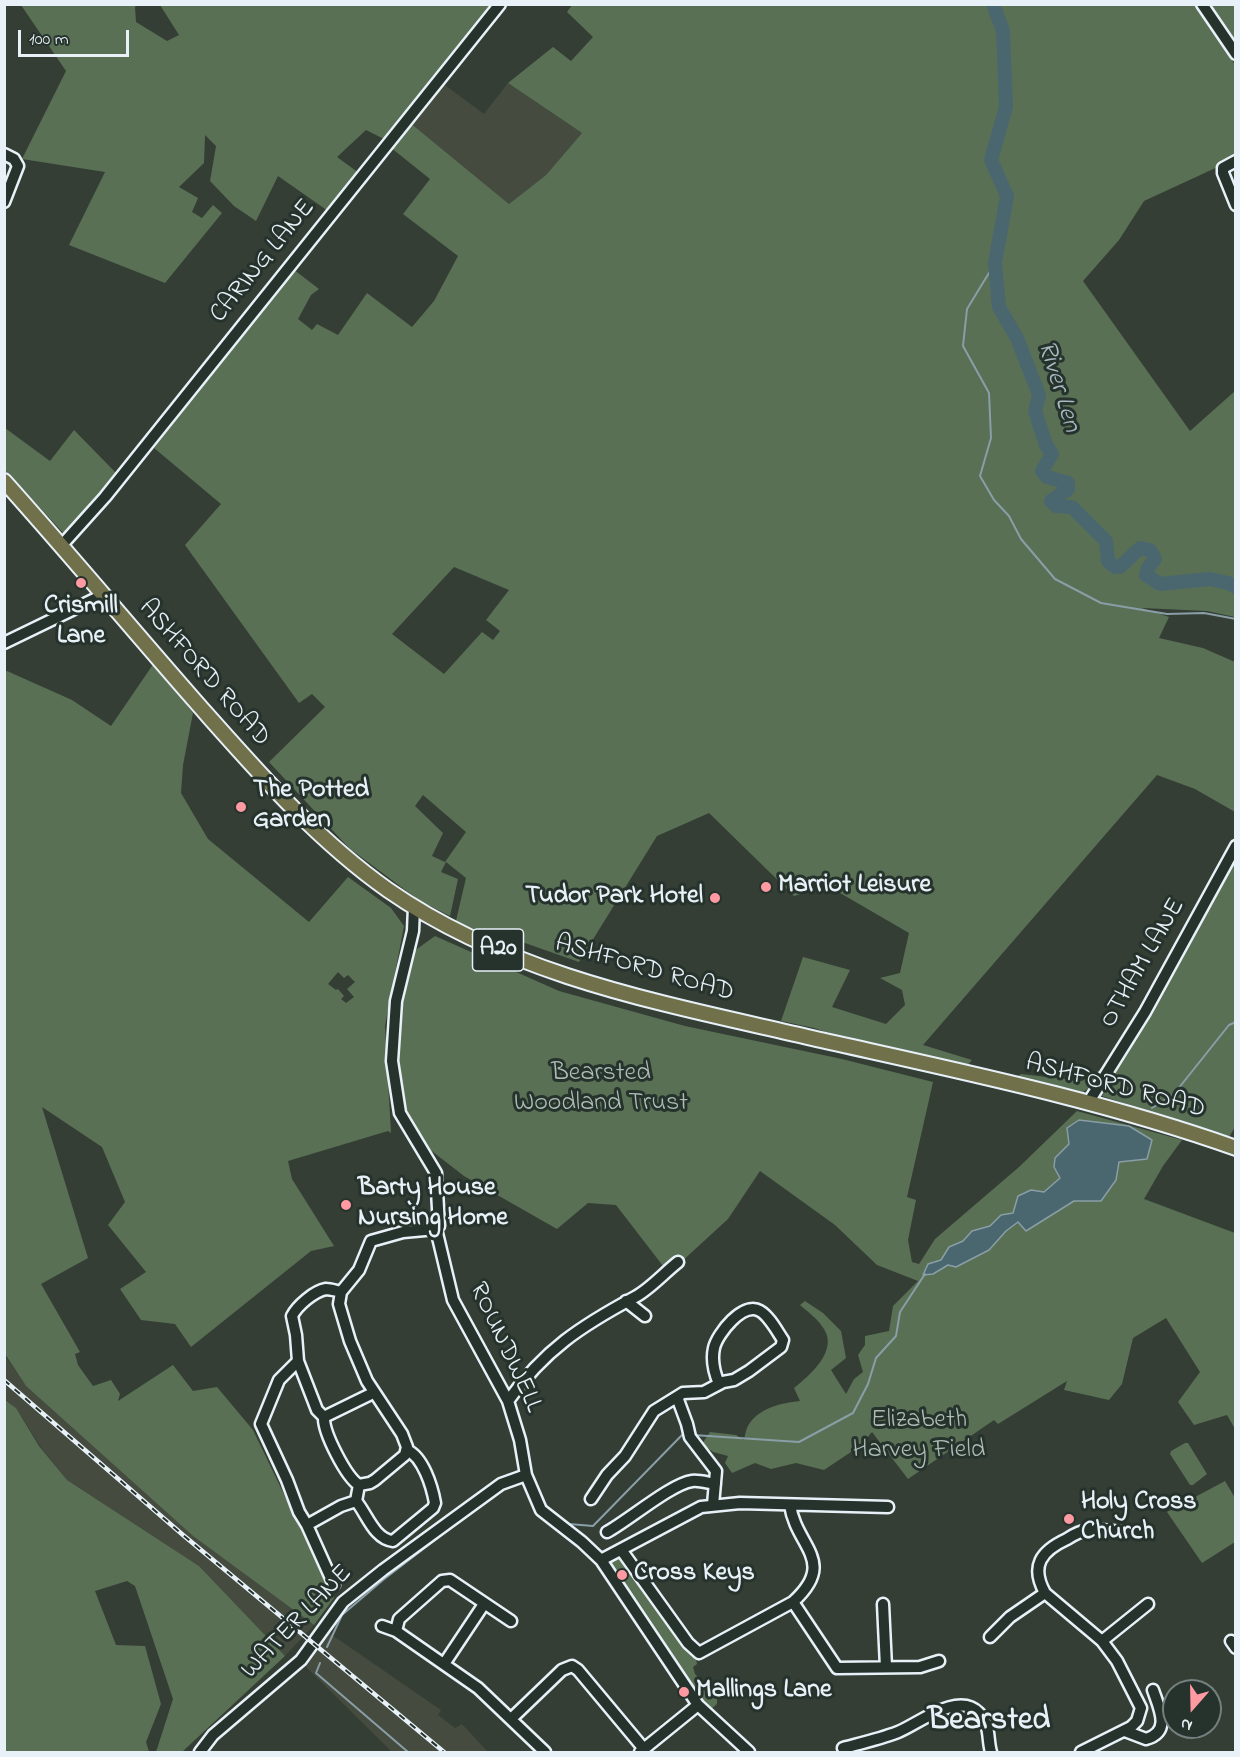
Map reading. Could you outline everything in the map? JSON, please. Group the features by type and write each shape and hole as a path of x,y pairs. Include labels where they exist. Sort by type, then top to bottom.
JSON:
{"main road":[{"name":"ASHFORD ROAD","path":"4,481 245,759 282,798 343,855 414,907 459,932 512,955 638,997 1088,1102 1136,1115 1236,1148"}],"street":[{"name":"CARING LANE","path":"61,546 105,497 500,4"},
{"path":"1202,4 1236,54"},
{"path":"4,154 14,159 18,166 4,202"},
{"path":"1236,161 1223,168 1223,173 1236,205"},
{"path":"4,643 103,594"},
{"name":"OTHAM LANE","path":"1088,1102 1145,1012 1236,846"},
{"name":"ROUNDWELL","path":"414,907 413,931 396,1001 392,1061 400,1113 436,1173 439,1226 436,1229 453,1300 508,1401 520,1440 526,1475 541,1510 601,1560 698,1705 749,1752"},
{"path":"413,931 430,916"},
{"path":"359,1485 370,1483 402,1458 407,1450 402,1434 374,1393 343,1320 339,1304 341,1292 359,1270 371,1240 404,1232 436,1229"},
{"path":"508,1401 523,1380 568,1338 636,1296 678,1262"},
{"path":"341,1292 322,1290 294,1312 292,1320 298,1361 317,1410 324,1417 326,1428 345,1469 359,1485"},
{"path":"626,1301 645,1317"},
{"path":"591,1499 607,1475 625,1456 654,1411 683,1393 704,1392 719,1384 734,1380 781,1347 783,1340 761,1311 752,1308 742,1312 717,1340 712,1365 719,1384"},
{"path":"298,1361 279,1380 261,1424 334,1585"},
{"path":"324,1417 374,1393"},
{"path":"677,1397 690,1437 716,1472 713,1505"},
{"path":"359,1485 356,1501 374,1529 382,1538 391,1541 433,1508 434,1499 425,1472 414,1455 407,1450"},
{"name":"WATER LANE","path":"200,1752 213,1735 301,1660 343,1602 501,1484 526,1475"},
{"path":"607,1532 678,1485 693,1481 715,1484"},
{"path":"307,1525 340,1506 356,1501"},
{"path":"601,1560 622,1551 701,1507 740,1503 888,1507"},
{"path":"622,1551 688,1643 699,1653 793,1602 805,1590 812,1578 814,1563 811,1551 791,1516 789,1505"},
{"path":"1087,1751 1125,1731 1137,1721 1141,1708 1117,1661 1102,1641 1045,1593 1039,1582 1038,1568 1044,1553 1050,1547 1087,1530 1121,1532"},
{"path":"396,1631 399,1619 442,1581 450,1581 511,1621"},
{"path":"990,1636 1010,1617 1045,1593"},
{"path":"793,1602 837,1668 920,1667 939,1661"},
{"path":"444,1664 484,1604"},
{"path":"1102,1641 1148,1604"},
{"path":"883,1605 885,1667"},
{"path":"382,1626 396,1631 478,1688 545,1752"},
{"path":"511,1719 562,1670 572,1666 578,1670 642,1751 698,1705"},
{"path":"1125,1731 1146,1739 1155,1736 1160,1731 1162,1719 1153,1690"},
{"path":"843,1748 900,1731 939,1711 969,1707 978,1712 985,1722 991,1740 991,1752"}],"shaded area":[{"path":"442,83 484,114 508,83 582,133 546,175 509,204 409,122"},
{"path":"4,1354 26,1386 193,1536 314,1625 285,1656 199,1566 67,1480 40,1446 16,1408 5,1400"},
{"path":"329,1633 441,1710 438,1715 455,1728 462,1724 488,1752 392,1752 306,1667"}],"green space":[{"path":"21,5 137,5 135,7 136,22 167,41 179,35 160,5 493,5 386,140 366,130 337,157 359,173 328,211 278,176 256,221 234,206 210,181 216,146 205,135 204,163 179,187 198,198 192,212 202,218 213,205 222,213 165,283 69,245 105,172 22,159 66,71"},
{"path":"572,5 1198,5 1235,65 1235,159 1144,201 1119,240 1083,281 1190,431 1235,391 1235,617 1207,611 1142,608 1169,617 1159,638 1203,648 1235,662 1235,812 1195,789 1157,775 923,1045 972,1060 967,1066 859,1043 814,1028 781,1021 803,957 850,970 832,1007 886,1024 905,1005 902,990 880,978 900,973 909,933 828,886 794,896 709,813 657,836 579,962 488,930 486,934 455,925 466,878 446,862 441,872 458,879 450,916 420,901 349,848 269,762 325,707 312,694 299,703 185,545 221,504 154,448 293,269 319,289 311,295 298,319 312,330 317,324 338,335 367,293 412,327 434,301 458,256 403,214 430,179 390,147 409,122 509,204 546,175 582,133 508,83 553,47 571,61 593,37 567,12","holes":["454,567 509,590 486,620 500,631 493,640 482,632 444,674 392,634","423,795 466,832 445,862 432,856 443,833 415,806"]},
{"path":"1209,5 1235,5 1235,49 1209,7"},
{"path":"5,428 50,461 74,430 119,476 66,536 5,470"},
{"path":"154,663 193,713 183,765 181,793 208,839 309,922 348,877 391,908 404,926 385,1026 391,1133 388,1131 288,1161 292,1179 334,1246 311,1251 191,1347 175,1324 141,1320 120,1289 146,1272 108,1225 125,1202 102,1147 42,1107 88,1258 41,1284 80,1352 75,1354 78,1365 93,1386 111,1380 120,1394 118,1401 173,1365 193,1391 217,1387 253,1430 334,1598 314,1625 193,1536 26,1386 5,1354 4,672 7,671 72,700 111,726","holes":["338,972 344,978 348,975 355,982 347,989 354,997 346,1003 341,999 344,996 338,989 328,984"]},
{"path":"1235,855 1235,1127 1229,1137 1102,1096"},
{"path":"435,936 559,991 685,1026 842,1059 933,1082 907,1197 916,1200 908,1240 912,1262 919,1264 935,1239 1019,1167 1077,1111 1182,1140 1163,1166 1144,1199 1235,1233 1235,1429 1227,1415 1194,1425 1178,1402 1200,1372 1166,1318 1133,1338 1122,1384 1109,1400 1064,1390 1067,1381 998,1424 994,1420 908,1479 872,1432 860,1446 824,1470 796,1463 771,1469 755,1463 732,1473 725,1463 728,1456 713,1452 702,1444 710,1432 736,1435 744,1440 747,1427 758,1415 778,1405 800,1401 794,1388 814,1369 825,1354 827,1337 824,1329 800,1305 805,1301 823,1313 841,1331 846,1358 831,1370 846,1394 854,1379 863,1372 858,1355 865,1345 865,1336 889,1331 893,1306 918,1281 877,1265 835,1225 760,1171 728,1219 679,1264 675,1260 663,1266 616,1205 588,1203 557,1229 464,1176 424,1145 401,1098 399,1064 401,998 410,954"},
{"path":"1108,1065 1093,1085 1083,1092 1015,1078 1021,1074 1082,1081"},
{"path":"5,1400 16,1408 39,1446 67,1480 199,1566 285,1656 182,1752 156,1752 173,1699 135,1586 127,1581 95,1591 116,1645 145,1646 161,1704 146,1742 149,1752 5,1752"},
{"path":"1188,1443 1207,1474 1193,1485 1190,1485 1170,1454 1171,1451"},
{"path":"1225,1481 1235,1498 1235,1542 1202,1563 1167,1512"},
{"path":"622,1556 695,1654 697,1664 693,1667 695,1674 717,1696 717,1704 710,1710 686,1679 611,1568 612,1558"}],"water":[{"path":"1079,1120 1129,1126 1152,1140 1147,1159 1119,1162 1116,1180 1101,1201 1074,1201 1026,1231 1018,1222 1006,1231 989,1250 956,1267 948,1265 933,1274 923,1275 928,1264 941,1260 949,1247 963,1241 972,1231 990,1226 1001,1215 1013,1213 1018,1196 1031,1190 1044,1192 1060,1178 1054,1167 1055,1158 1069,1144 1067,1128"}],"waterway":[{"name":"River Len","path":"993,4 1003,31 1006,107 991,160 1007,196 995,263 999,307 1017,338 1039,395 1035,411 1046,445 1052,454 1042,471 1047,477 1068,483 1068,489 1051,501 1056,506 1072,507 1106,541 1108,561 1115,567 1120,567 1140,548 1150,550 1155,559 1146,575 1160,584 1209,579 1236,587"},
{"path":"995,263 967,309 963,346 989,393 991,438 980,476 994,500 1009,516 1021,539 1055,579 1101,603 1167,614 1204,613 1236,619"},
{"path":"1152,1108 1174,1094 1229,1025 1236,1022"},
{"path":"693,1435 799,1442 853,1413 868,1384 876,1358 896,1336 900,1312 925,1274"},
{"path":"544,1504 569,1524 593,1526 682,1435 687,1435"},
{"path":"327,1647 342,1615 383,1580 474,1510"},
{"path":"320,1663 316,1673 408,1752"}],"railway":[{"path":"4,1380 183,1535 444,1752"}],"place":[{"name":"Crismill Lane","path":"81,583"},
{"name":"The Potted Garden","path":"241,807"},
{"name":"Marriot Leisure","path":"766,887"},
{"name":"Tudor Park Hotel","path":"715,898"},
{"name":"Barty House Nursing Home","path":"346,1205"},
{"name":"Holy Cross Church","path":"1069,1519"},
{"name":"Cross Keys","path":"622,1575"},
{"name":"Mallings Lane","path":"684,1692"}],"district":[{"name":"Bearsted","path":"989,1723"}],"park label":[{"name":"Bearsted Woodland Trust","path":"601,1090"},
{"name":"Elizabeth Harvey Field","path":"919,1437"}]}
